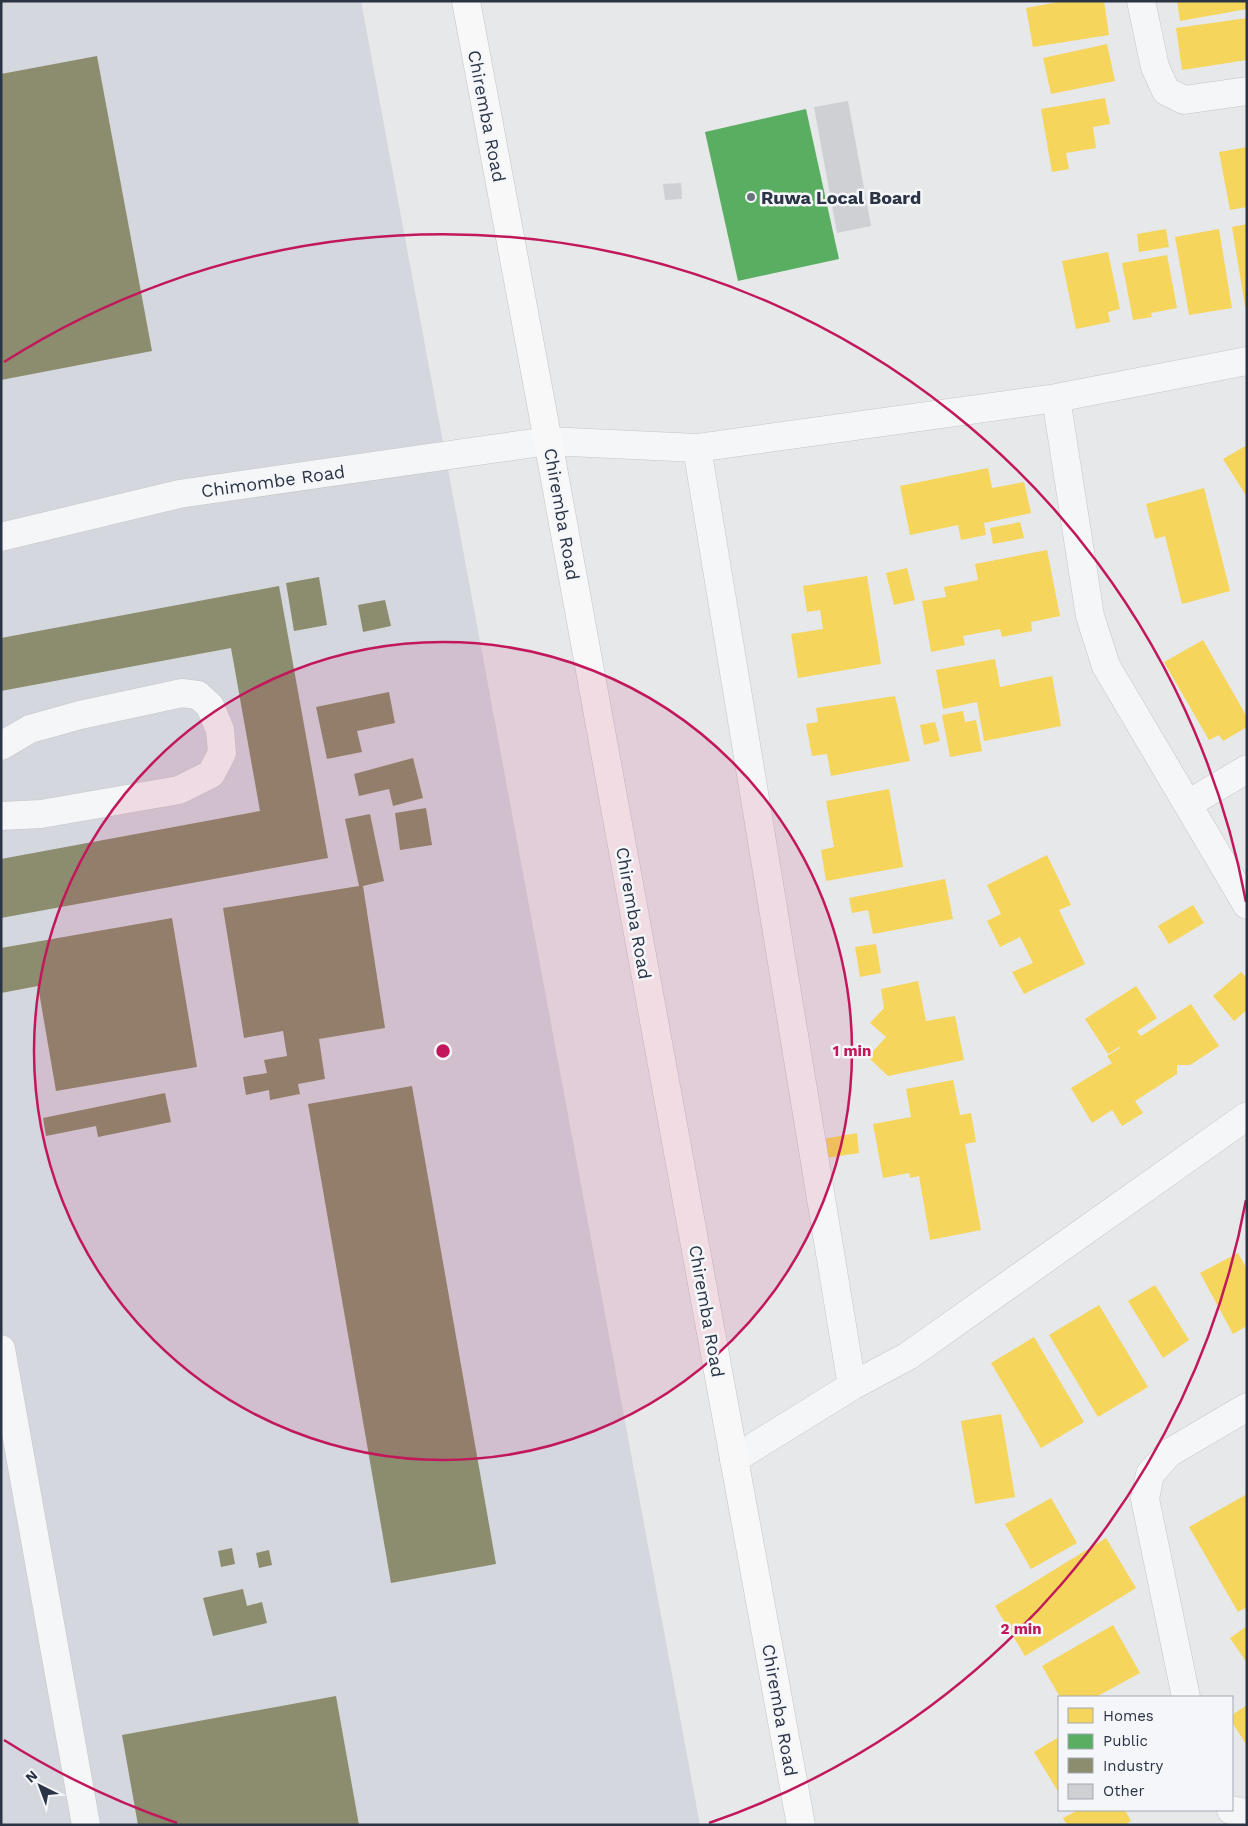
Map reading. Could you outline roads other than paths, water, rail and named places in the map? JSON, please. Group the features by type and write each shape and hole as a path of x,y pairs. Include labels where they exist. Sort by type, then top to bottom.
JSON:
{"main road":[{"name":"Chiremba Road","path":"466,1 801,1825"}],"street":[{"path":"1141,1 1155,67 1166,91 1184,100 1247,91"},
{"name":"Chimombe Road","path":"1,537 179,494 548,441 697,448 1056,398 1247,361"},
{"path":"1056,398 1090,616 1106,666 1247,905"},
{"path":"697,448 852,1386"},
{"path":"1,746 30,729 80,715 182,693 198,695 210,706 220,730 222,753 211,774 179,790 41,814 1,816"},
{"path":"1188,804 1247,769"},
{"path":"734,1459 852,1386 908,1356 1247,1116"},
{"path":"1,1349 86,1825"},
{"path":"1186,1696 1145,1499 1150,1474 1170,1453 1247,1407"},
{"path":"1233,1810 1247,1813"}],"place":[{"name":"Ruwa Local Board","path":"751,197"}]}
